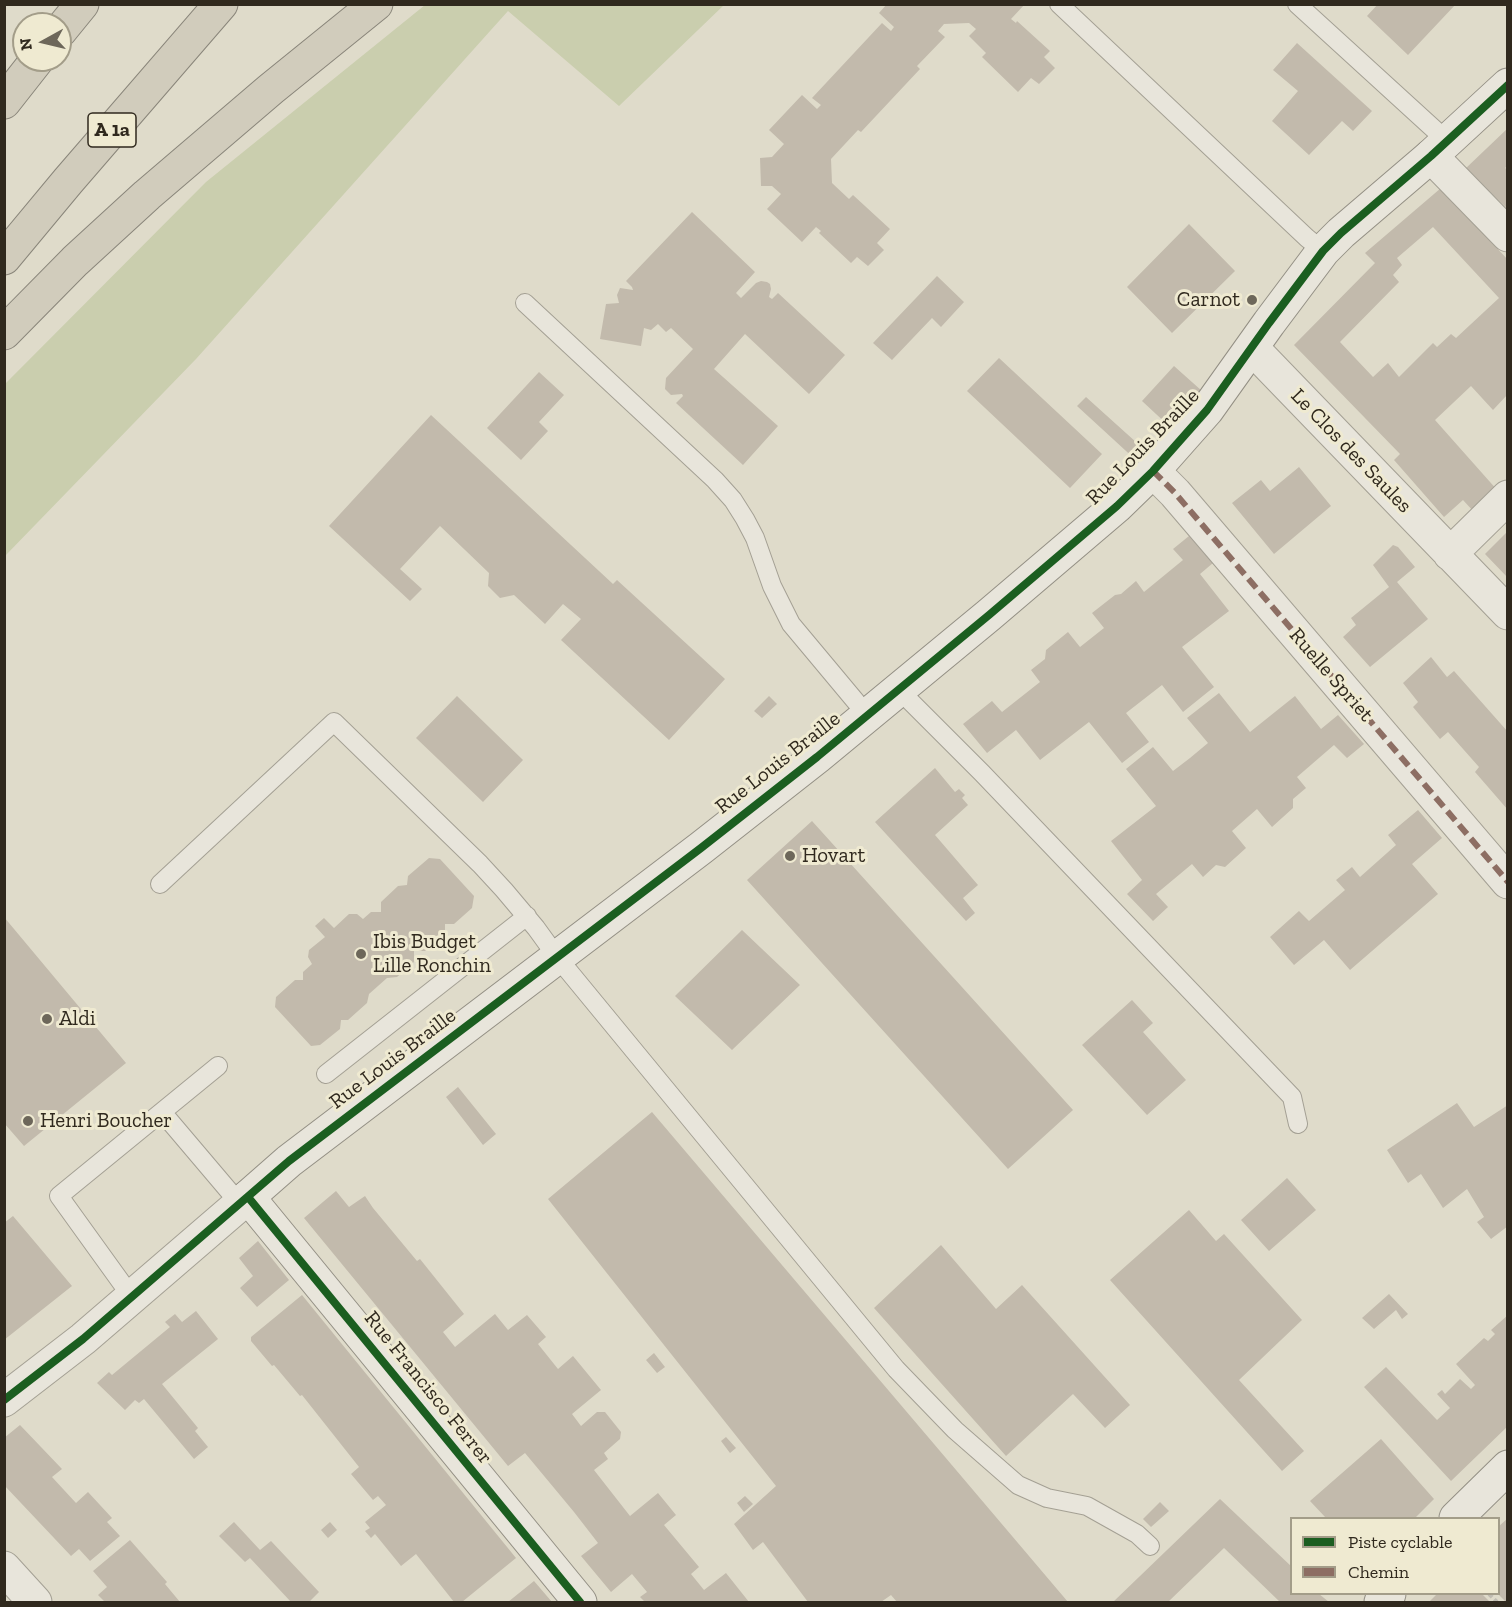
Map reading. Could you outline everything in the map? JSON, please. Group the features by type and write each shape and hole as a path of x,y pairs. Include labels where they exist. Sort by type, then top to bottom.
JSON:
{"highway":[{"path":"72,16 82,4"},
{"name":"A 1a","path":"4,258 221,4"},
{"path":"4,333 75,261 147,195 271,89 376,4"},
{"path":"4,102 28,72"}],"street":[{"name":"Rue Louis Braille","path":"4,1400 83,1339 289,1161 817,757 1108,513 1153,471 1207,410 1323,251 1341,232 1508,85"},
{"path":"1439,148 1508,235"},
{"name":"Le Clos des Saules","path":"1252,348 1508,613"},
{"name":"Ruelle Spriet","path":"1153,471 1175,493 1508,882"},
{"path":"1450,554 1508,497"},
{"name":"Rue Francisco Ferrer","path":"244,1201 580,1602"},
{"path":"1457,1517 1508,1467"},
{"path":"4,1568 35,1602"}],"lane":[{"path":"1059,4 1323,251"},
{"path":"1297,4 1439,148"},
{"path":"525,303 715,480 733,500 754,538 772,586 791,624 867,715"},
{"path":"897,689 982,773 1292,1097 1298,1124"},
{"path":"160,884 334,722 480,864 527,916 557,957 896,1369 955,1430 1018,1485 1047,1498 1087,1506 1137,1534 1150,1546"},
{"path":"326,1074 527,916"},
{"path":"131,1296 59,1196 218,1066"},
{"path":"162,1112 244,1201"}],"green space":[{"path":"425,5 724,5 619,106 508,11 196,359 5,556 5,384 206,182"}],"building":[{"path":"887,4 1025,4 1011,19 1016,23 1017,21 1050,51 1044,57 1055,68 1039,84 1031,78 1018,92 982,57 986,53 969,36 976,29 969,23 944,24 938,31 945,37 917,66 920,69 861,132 858,130 831,159 832,183 849,199 853,195 890,229 877,243 884,250 868,266 857,257 851,263 819,233 821,231 816,227 802,242 767,209 781,194 772,186 761,186 760,158 772,157 784,144 769,130 802,95 817,109 821,105 812,98 882,23 891,31 894,27 879,13"},
{"path":"1378,4 1456,4 1408,55 1367,16"},
{"path":"1297,43 1372,111 1353,131 1342,121 1309,155 1272,121 1298,91 1273,70"},
{"path":"1508,128 1508,165 1505,168 1508,170 1508,209 1465,169"},
{"path":"1441,188 1508,260 1508,394 1493,410 1471,386 1435,420 1498,491 1474,512 1463,500 1444,517 1394,460 1400,454 1294,345 1375,263 1365,253","holes":["1433,227 1499,298 1456,338 1451,334 1437,347 1433,343 1399,377 1388,363 1373,377 1340,342 1399,282 1393,275 1402,265 1397,258"]},
{"path":"692,212 755,272 736,293 741,298 756,283 767,282 771,289 769,297 772,299 778,293 845,355 809,394 745,334 714,369 778,426 743,465 676,403 683,396 682,394 671,395 665,389 666,378 693,349 671,328 666,332 658,324 651,330 644,328 641,346 600,339 606,304 619,303 617,295 620,288 633,290 626,281"},
{"path":"1189,224 1235,271 1172,333 1127,287"},
{"path":"937,276 964,302 941,327 932,318 892,360 873,343"},
{"path":"999,358 1102,454 1070,488 967,391"},
{"path":"1174,366 1202,391 1170,427 1142,401"},
{"path":"539,372 564,395 539,422 548,431 521,460 487,428"},
{"path":"1086,397 1147,452 1138,462 1077,406"},
{"path":"431,415 613,584 617,580 725,679 669,740 561,640 581,619 563,604 545,624 514,595 500,598 488,586 489,573 440,526 400,569 422,589 410,601 329,526"},
{"path":"1299,467 1331,506 1274,554 1232,503 1261,480 1270,491"},
{"path":"1508,531 1508,578 1485,554"},
{"path":"1189,536 1213,563 1200,574 1229,611 1182,647 1214,687 1183,712 1162,685 1126,713 1149,742 1122,763 1089,722 1040,760 1016,730 987,753 963,724 992,701 1002,712 1040,682 1031,670 1045,659 1046,650 1068,632 1080,647 1104,628 1092,613 1136,581 1144,592 1183,560 1173,549"},
{"path":"1393,545 1398,547 1415,567 1397,582 1428,619 1370,667 1343,637 1356,625 1351,618 1389,587 1373,565"},
{"path":"1431,657 1447,677 1454,671 1508,732 1508,810 1475,772 1479,767 1448,732 1440,739 1413,707 1418,702 1403,683"},
{"path":"1219,693 1250,732 1295,696 1321,729 1338,715 1364,744 1347,758 1334,745 1297,777 1306,788 1293,799 1293,808 1272,827 1257,809 1232,831 1246,848 1225,867 1216,865 1203,877 1192,864 1156,894 1168,907 1153,921 1127,894 1142,880 1111,841 1156,806 1126,769 1153,747 1173,771 1190,758 1208,743 1187,718"},
{"path":"457,696 523,760 483,802 416,738"},
{"path":"769,696 777,704 762,718 754,711"},
{"path":"935,768 955,792 959,789 965,795 962,798 968,805 935,835 978,885 963,898 975,913 966,921 875,822"},
{"path":"1418,810 1442,838 1412,864 1438,894 1350,970 1324,940 1294,965 1270,937 1299,911 1309,921 1345,890 1336,880 1352,867 1360,877 1396,845 1388,835"},
{"path":"812,821 1073,1110 1008,1169 747,880"},
{"name":"Ibis Budget Lille Ronchin","path":"429,858 440,859 474,896 472,908 454,924 445,924 445,933 425,951 414,951 414,962 397,977 387,978 369,994 367,1003 348,1020 341,1020 340,1029 320,1045 311,1046 275,1007 276,997 295,980 303,980 303,972 312,964 308,957 309,950 325,937 315,926 324,918 334,928 349,914 357,914 363,919 371,912 381,912 381,902 398,886 407,885 408,876"},
{"name":"Aldi","path":"4,917 126,1063 24,1146 4,1123"},
{"path":"742,930 800,985 732,1050 675,996"},
{"path":"1132,1000 1153,1023 1143,1032 1186,1080 1147,1115 1082,1045"},
{"path":"458,1087 496,1134 483,1145 446,1097"},
{"path":"1457,1103 1474,1127 1508,1105 1508,1226 1491,1239 1477,1222 1484,1217 1467,1189 1443,1208 1421,1174 1408,1183 1387,1150"},
{"path":"652,1112 1068,1602 897,1602 891,1595 881,1602 808,1602 763,1542 753,1550 734,1524 776,1486 548,1199"},
{"path":"1287,1178 1316,1210 1269,1251 1241,1220"},
{"path":"336,1191 349,1207 365,1196 417,1261 420,1259 464,1314 443,1332 455,1347 495,1314 508,1330 527,1315 546,1337 538,1344 558,1369 573,1356 601,1390 572,1414 581,1426 597,1412 605,1412 621,1432 620,1439 604,1453 608,1459 594,1470 630,1516 658,1493 676,1515 664,1525 699,1567 691,1574 704,1590 726,1573 749,1602 645,1602 640,1597 647,1592 632,1574 611,1592 581,1556 598,1543 574,1512 525,1453 508,1466 304,1218"},
{"path":"1189,1210 1216,1241 1224,1234 1302,1320 1239,1380 1304,1451 1282,1471 1110,1280"},
{"path":"13,1216 72,1286 4,1340 4,1223"},
{"path":"258,1241 289,1280 257,1307 240,1288 253,1276 239,1258"},
{"path":"941,1245 996,1309 1022,1285 1130,1405 1105,1428 1073,1394 1006,1456 874,1308"},
{"path":"1389,1294 1408,1314 1402,1319 1396,1310 1374,1329 1362,1318"},
{"path":"302,1295 516,1558 462,1602 454,1602 416,1554 401,1566 375,1534 371,1538 365,1531 370,1528 365,1522 386,1505 378,1496 373,1500 351,1474 359,1467 302,1395 300,1396 251,1341 251,1337"},
{"path":"196,1311 218,1339 162,1384 198,1428 195,1431 208,1447 194,1459 144,1399 139,1403 135,1400 125,1410 97,1383 109,1372 112,1375 170,1327 165,1322 175,1314 182,1322"},
{"path":"1508,1315 1508,1426 1451,1481 1364,1387 1386,1367 1437,1420 1450,1408 1437,1394 1442,1390 1445,1394 1460,1379 1471,1389 1475,1385 1456,1364 1484,1338 1488,1341 1495,1334 1491,1330"},
{"path":"654,1353 665,1367 657,1373 646,1360"},
{"path":"20,1425 62,1469 52,1477 76,1503 88,1492 112,1518 107,1522 120,1536 90,1561 79,1549 71,1556 4,1485 4,1438"},
{"path":"726,1437 736,1448 730,1453 721,1441"},
{"path":"1381,1439 1434,1499 1416,1517 1325,1517 1310,1501"},
{"path":"745,1496 753,1504 744,1512 737,1503"},
{"path":"1220,1499 1290,1565 1290,1595 1320,1595 1329,1602 1280,1602 1224,1548 1168,1602 1113,1602"},
{"path":"1160,1502 1169,1511 1151,1527 1143,1519"},
{"path":"1508,1518 1508,1602 1499,1595 1500,1525"},
{"path":"234,1522 260,1550 271,1541 319,1592 311,1602 291,1602 250,1558 245,1562 219,1536"},
{"path":"330,1522 337,1530 328,1538 321,1530"},
{"path":"130,1540 167,1582 165,1584 180,1602 105,1602 98,1595 107,1587 93,1571"},
{"path":"534,1581 552,1602 508,1602"},
{"path":"1436,1595 1483,1595 1490,1602 1429,1602"}],"marked path":[{"path":"1153,471 1175,493 1508,882"}],"cycle path":[{"path":"4,1400 83,1339 289,1161 817,757 1117,506 1153,471 1207,410 1323,251 1508,85"},
{"path":"248,1197 580,1602"}],"place":[{"name":"Carnot","path":"1252,300"},
{"name":"Hovart","path":"790,856"},
{"name":"Ibis Budget Lille Ronchin","path":"361,954"},
{"name":"Aldi","path":"47,1019"},
{"name":"Henri Boucher","path":"28,1121"}]}
